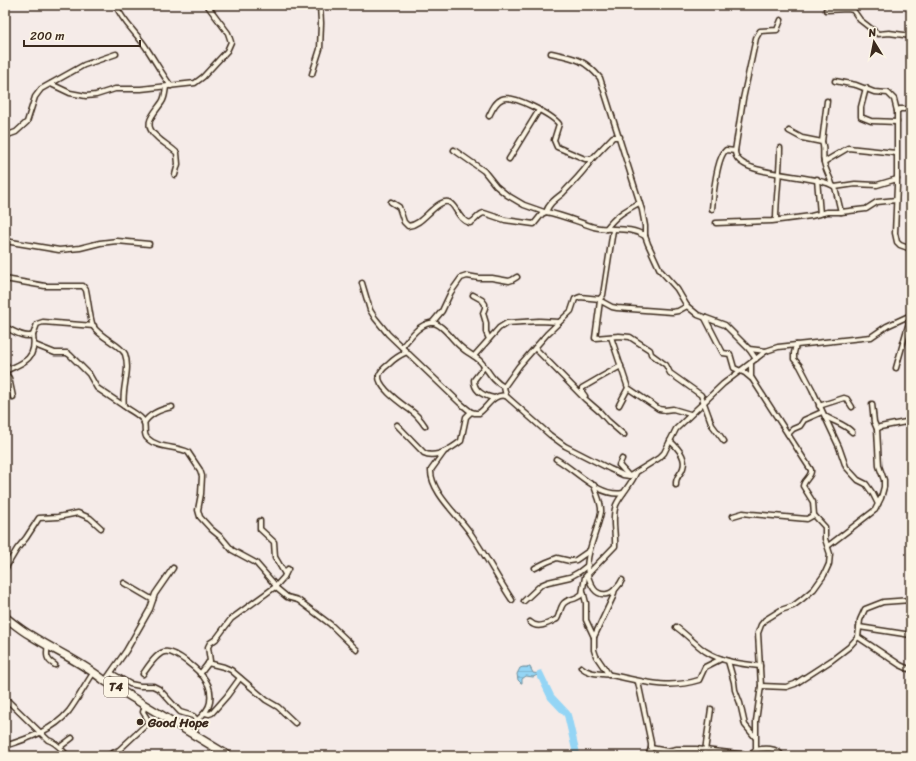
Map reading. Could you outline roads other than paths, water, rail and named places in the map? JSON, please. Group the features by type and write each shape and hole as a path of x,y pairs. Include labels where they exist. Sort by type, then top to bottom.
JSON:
{"highway":[{"name":"T4","path":"5,616 29,635 94,672 105,681 226,755"}],"street":[{"path":"116,5 127,24 147,49 157,67 171,86"},
{"path":"51,84 70,93 86,96 96,95 115,89 166,87 188,84 200,80 230,46 230,38 228,33 207,5"},
{"path":"312,74 320,49 320,5"},
{"path":"826,10 853,10 860,20 878,34 889,32 911,36"},
{"path":"781,20 777,30 760,31 756,38 743,99 735,151 738,160 761,171 817,180 833,186 877,184 896,179"},
{"path":"551,53 568,56 582,61 590,66 600,78 620,137 644,218 645,236 660,270 677,290 687,306 698,315 725,325 749,349 756,359"},
{"path":"5,136 21,129 27,122 35,96 41,89 84,64 116,54"},
{"path":"835,82 856,85 874,92 890,95 894,99 897,111 896,238 900,245 911,249"},
{"path":"166,87 163,101 152,116 150,127 151,131 157,138 177,153 178,164 175,175"},
{"path":"866,88 861,107 861,118 871,121 897,122"},
{"path":"489,116 493,106 497,102 506,98 539,110 558,122 559,126 554,140 557,147 585,159 592,159"},
{"path":"827,101 822,142 824,147 824,162 841,212"},
{"path":"897,111 904,109"},
{"path":"509,159 539,110"},
{"path":"390,202 399,207 404,222 408,226 416,224 437,205 444,201 451,203 465,221 470,223 474,222 481,214 484,213 505,220 534,224 551,203 574,181 613,137 616,127"},
{"path":"789,131 802,138 822,142"},
{"path":"613,137 620,137"},
{"path":"776,220 780,148"},
{"path":"824,162 848,148 896,153"},
{"path":"454,150 484,171 496,186 507,195 524,205 595,227 613,230 638,231 645,236"},
{"path":"712,209 714,184 722,154 726,150 735,151"},
{"path":"817,180 820,214"},
{"path":"716,223 776,220 826,212 866,209 878,202 896,200"},
{"path":"606,229 620,213 639,203"},
{"path":"613,230 603,295 599,300 594,338 630,337 650,350 651,354 665,364 670,373 700,393 712,424 724,441"},
{"path":"5,241 59,250 80,248 117,241 149,244"},
{"path":"402,347 421,327 432,323 442,311 452,290 461,278 467,276 509,281 517,277"},
{"path":"5,279 45,286 83,286 86,290 94,326 109,341 122,349 125,355 127,372 124,386 124,406"},
{"path":"362,283 370,310 388,334 447,392 471,412 478,413 494,398 506,396"},
{"path":"473,295 482,300 485,304 486,308 483,313 486,323 486,332 489,339"},
{"path":"504,387 514,372 535,348 571,311 576,298 580,297 599,300 617,308 672,312 681,310 687,306"},
{"path":"432,323 447,332 459,346 474,356 493,379 504,387 506,396 550,435 565,446 610,469 629,476 659,458 664,453 676,428 740,371 766,351 778,347 871,338 887,326 911,315"},
{"path":"896,368 911,315"},
{"path":"705,318 723,353 730,354 734,368 748,375 752,380 811,470 810,475 803,483 803,486 813,502 814,515 825,527 825,539 830,554 829,564 824,575 814,589 802,600 793,606 781,610 765,620 761,625 758,633 762,686 757,710 755,737 756,750"},
{"path":"474,356 499,328 507,323 538,321 560,322"},
{"path":"6,371 27,360 35,345 34,335 37,324 43,322 94,326"},
{"path":"5,327 25,336 34,335"},
{"path":"611,337 628,388 659,409 673,409 690,414"},
{"path":"35,345 55,353 69,354 89,374 97,388 142,420 147,438 162,446 188,452 201,473 201,494 198,510 200,517 232,550 256,563 287,597 298,600 330,624 358,650"},
{"path":"796,345 794,359 806,377 839,447 847,469 858,480 866,484 874,494 878,504"},
{"path":"535,348 624,436"},
{"path":"749,349 766,351"},
{"path":"407,352 399,356 388,365 380,373 379,378 394,399 410,410 425,426"},
{"path":"5,363 13,397"},
{"path":"751,364 750,373 752,380"},
{"path":"587,401 582,392 582,388 621,366"},
{"path":"484,367 474,380 474,384 482,394 494,398"},
{"path":"619,405 628,388"},
{"path":"819,406 844,398 847,399 852,407"},
{"path":"828,546 872,514 883,494 884,480 879,466 877,429 874,422 872,404"},
{"path":"144,423 149,416 165,408 172,407"},
{"path":"397,425 424,453 434,455 444,452 461,441 466,417 471,412"},
{"path":"788,434 800,426 804,420 822,412"},
{"path":"824,416 836,423 846,426 852,432"},
{"path":"877,429 880,427 911,421"},
{"path":"670,441 680,451 684,462 683,469 676,479 676,485"},
{"path":"444,452 431,470 434,484 451,511 470,533 512,600"},
{"path":"556,459 608,493 624,493"},
{"path":"622,459 619,465 629,476"},
{"path":"609,675 596,656 594,650 594,637 586,620 586,603 583,591 584,580 588,573 615,546 613,522 614,512 617,504 636,473"},
{"path":"594,485 601,511 596,532 589,550 588,573 591,585 596,592 606,594 620,585 622,580"},
{"path":"5,569 17,548 26,538 39,518 58,517 78,513 90,518 101,528"},
{"path":"733,516 744,513 807,519 814,515"},
{"path":"260,521 260,529 274,542 275,556 285,574"},
{"path":"535,568 557,558 570,561 576,560 589,550"},
{"path":"524,601 541,585 570,577 588,565"},
{"path":"105,681 136,635 150,609 155,594 173,568"},
{"path":"200,674 208,663 210,656 208,647 210,643 216,639 231,619 276,586 288,569"},
{"path":"124,583 153,600"},
{"path":"594,637 613,597 615,589"},
{"path":"530,622 534,626 538,626 557,619 564,603 578,598 583,591"},
{"path":"762,686 786,687 795,684 832,660 858,637 864,609 883,602 894,600 911,600"},
{"path":"676,627 704,650 721,659 760,666"},
{"path":"859,627 911,635"},
{"path":"858,637 900,665 911,670"},
{"path":"48,645 46,657 55,665"},
{"path":"143,674 157,656 166,651 184,660 200,674 206,680 210,690 210,703 205,713 196,722"},
{"path":"581,667 586,671 597,674 609,675 638,682 665,685 697,681 701,679 705,666 721,659"},
{"path":"728,661 745,725 755,737"},
{"path":"208,663 226,667 266,700 278,707 295,723"},
{"path":"5,746 51,727 68,711 94,672"},
{"path":"111,673 130,684 153,686 159,689 177,710 193,716 196,722 194,735"},
{"path":"205,713 212,713 240,678"},
{"path":"638,682 651,743 648,756"},
{"path":"5,698 48,740 54,742 60,747 63,754 68,756"},
{"path":"107,756 118,750 148,724 148,720 143,712 145,705"},
{"path":"705,751 711,710"},
{"path":"60,747 72,738"},
{"path":"651,748 667,751 684,749 705,751 714,754 747,756 756,750 761,749 778,751 782,756"}],"water":[{"path":"530,667 533,673 540,674 533,677 526,676 522,679 521,683 518,680 517,674 520,668"}],"waterway":[{"path":"540,674 551,697 567,714 577,756"}],"place":[{"name":"Good Hope","path":"140,722"}]}
